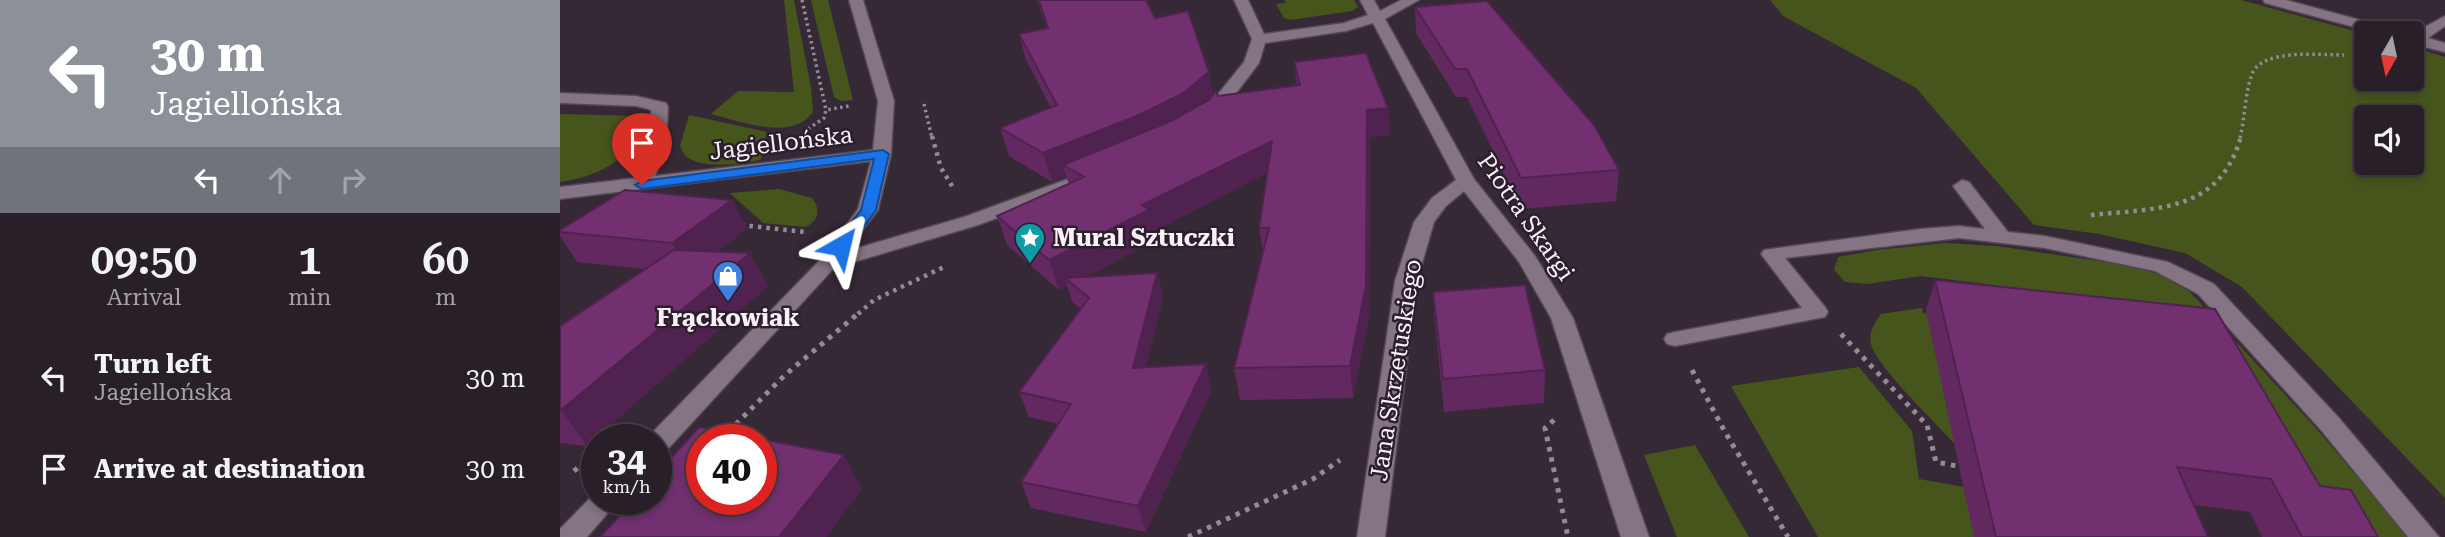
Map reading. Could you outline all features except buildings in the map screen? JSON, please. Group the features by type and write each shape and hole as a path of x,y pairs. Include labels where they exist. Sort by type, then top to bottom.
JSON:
{"street":[{"path":"672,428 827,264 868,210 883,154 886,102 856,0"},
{"path":"1197,126 1206,120 1251,63 1259,39 1241,0"},
{"path":"1259,39 1346,27 1373,9 1412,0"},
{"path":"2270,0 2354,23"},
{"name":"Piotra Skargi","path":"1373,9 1466,181 1528,260 1562,318 1635,537"},
{"path":"2424,32 2445,20"},
{"path":"2424,42 2445,48"},
{"path":"560,98 636,101 660,107 657,149 642,185"},
{"name":"Jagiellońska","path":"560,193 883,154"},
{"path":"827,264 971,221 1099,173"},
{"name":"Jana Skrzetuskiego","path":"1371,537 1406,281 1424,222 1439,202 1466,181"},
{"path":"1962,186 2001,236"},
{"path":"1675,339 1817,312 1771,254 1920,234 1959,232 2071,247 2161,266 2206,289 2330,425 2425,537"},
{"path":"569,537 590,515"}],"path":[{"path":"802,0 825,110"},
{"path":"2088,215 2183,202 2210,189 2225,174 2245,125 2252,71 2258,64 2271,59 2301,55 2354,55"},
{"path":"731,224 814,233"},
{"path":"1817,312 1872,365 1927,425 1936,463 1972,469"},
{"path":"1675,339 1725,432 1788,537"},
{"path":"1188,537 1312,479 1348,454"},
{"path":"569,475 581,464"}],"green space":[{"path":"784,0 794,0 811,87 813,112 804,121 779,128 711,114 738,91 794,92"},
{"path":"811,0 828,0 853,100 841,101 834,97"},
{"path":"1284,0 1354,0 1358,7 1352,11 1290,20 1284,18 1276,4 1286,3"},
{"path":"1770,0 2241,0 2354,31 2354,91 2424,91 2424,51 2445,57 2445,498 2242,287 2185,253 2099,234 2034,225 1916,88 1783,16"},
{"path":"560,114 641,116 642,133 626,153 607,167 560,182"},
{"path":"689,115 767,132 761,159 722,165 692,160 684,154 680,146"},
{"path":"779,189 812,198 817,210 816,218 805,227 763,223 730,193"},
{"path":"1944,243 1997,246 2119,264 2159,274 2190,292 2315,427 2408,537 2360,537 2148,304 1921,276 1867,284 1845,282 1834,270 1838,257"},
{"path":"1922,308 1923,313 1927,314 1955,444 1895,380 1875,354 1870,340 1874,324 1881,314"},
{"path":"1859,367 1912,431 1919,479 1964,487 1975,537 1818,537 1731,386"},
{"path":"1695,445 1749,537 1677,537 1644,455"}],"place":[{"name":"Mural Sztuczki","path":"1030,265"},
{"name":"Frąckowiak","path":"728,303"}],"route":[{"path":"642,185 883,154 868,210 841,246"}]}
